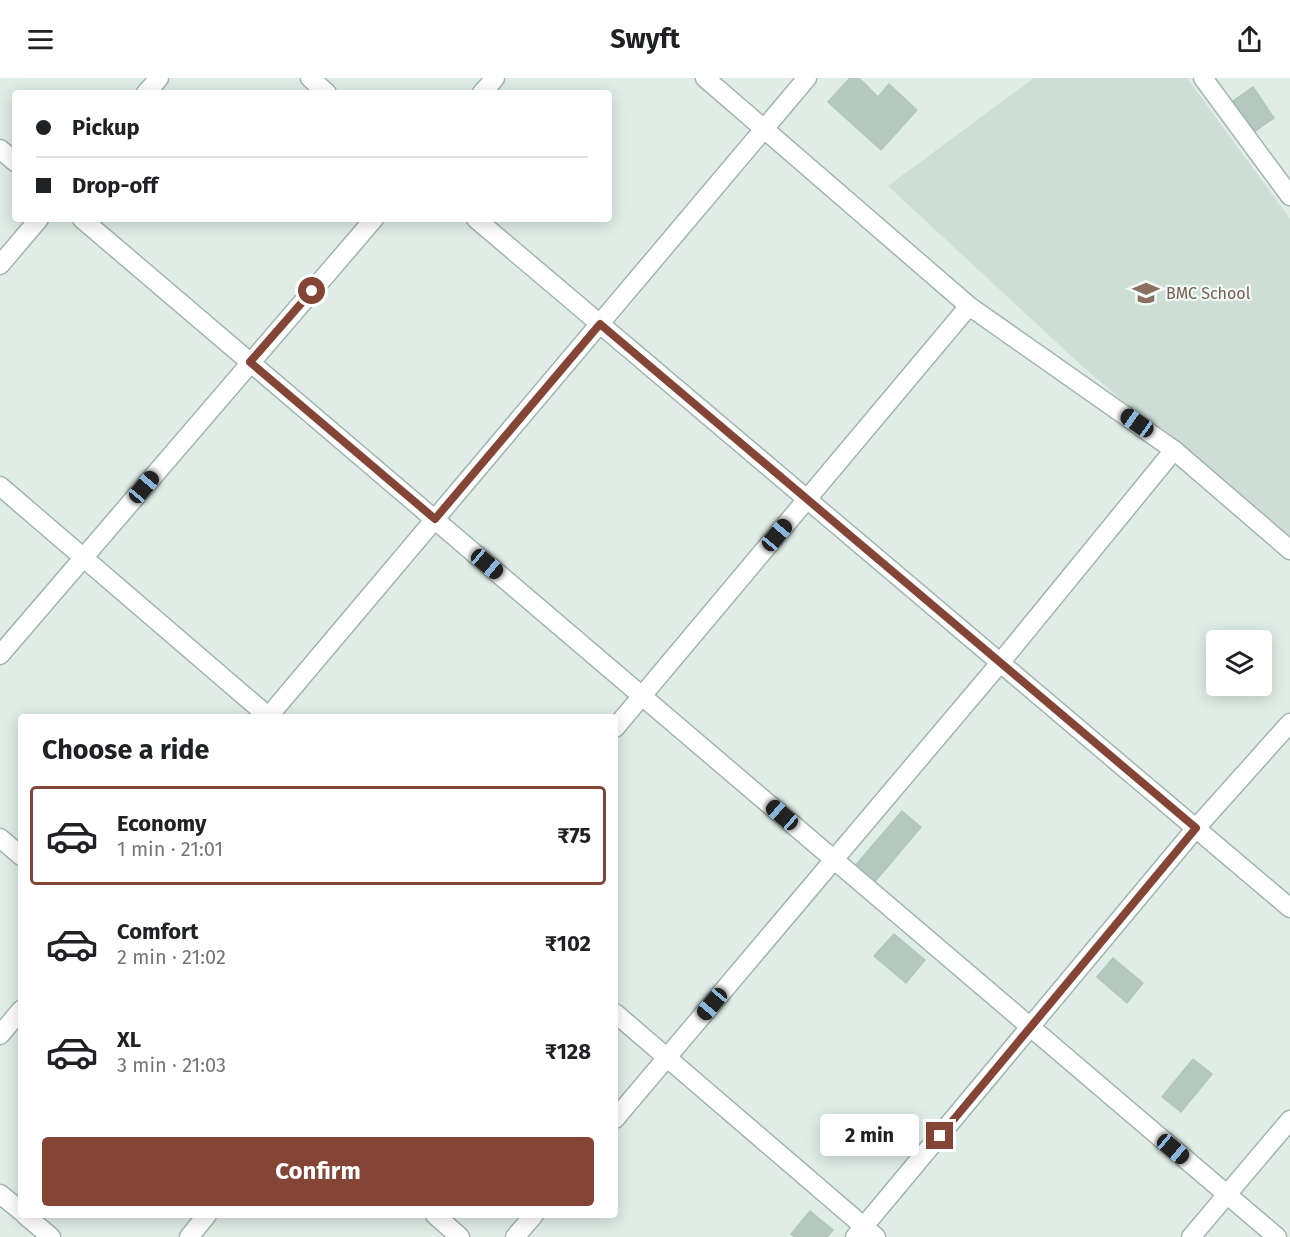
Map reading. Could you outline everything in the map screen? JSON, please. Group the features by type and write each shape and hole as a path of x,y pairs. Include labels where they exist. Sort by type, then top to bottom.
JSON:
{"street":[{"path":"149,90 159,78"},
{"path":"310,78 324,90"},
{"path":"485,90 495,78"},
{"path":"705,78 969,306 1174,450 1290,550"},
{"path":"272,714 807,78"},
{"path":"1203,78 1290,196"},
{"path":"0,149 12,159"},
{"path":"0,265 36,222"},
{"path":"86,222 1277,1237"},
{"path":"0,655 371,222"},
{"path":"480,222 1290,908"},
{"path":"618,725 969,306"},
{"path":"618,1115 1000,663 1174,450"},
{"path":"0,486 265,714"},
{"path":"618,1016 865,1234 1030,1027 1196,828 1290,723"},
{"path":"0,838 18,853"},
{"path":"0,1035 18,1014"},
{"path":"1191,1237 1290,1120"},
{"path":"0,1194 18,1209"},
{"path":"29,1218 51,1237"},
{"path":"189,1237 205,1218"},
{"path":"438,1218 460,1237"},
{"path":"515,1237 531,1218"}],"shaded area":[{"name":"BMC School","path":"1034,78 1187,78 1290,219 1290,542 1082,366 888,186"}],"building":[{"path":"850,78 859,78 878,97 889,84 917,110 881,150 828,102"},
{"path":"1253,87 1274,118 1254,132 1233,101"},
{"path":"902,811 921,827 868,890 849,873"},
{"path":"894,934 925,960 906,983 874,956"},
{"path":"1113,958 1143,983 1127,1003 1097,977"},
{"path":"1193,1059 1212,1074 1181,1112 1162,1097"},
{"path":"810,1211 833,1230 827,1237 795,1237 791,1234"}],"place":[{"name":"BMC School","path":"1146,293"}],"route":[{"path":"312,291 250,362 435,519 600,324 1196,828 940,1136"}]}
